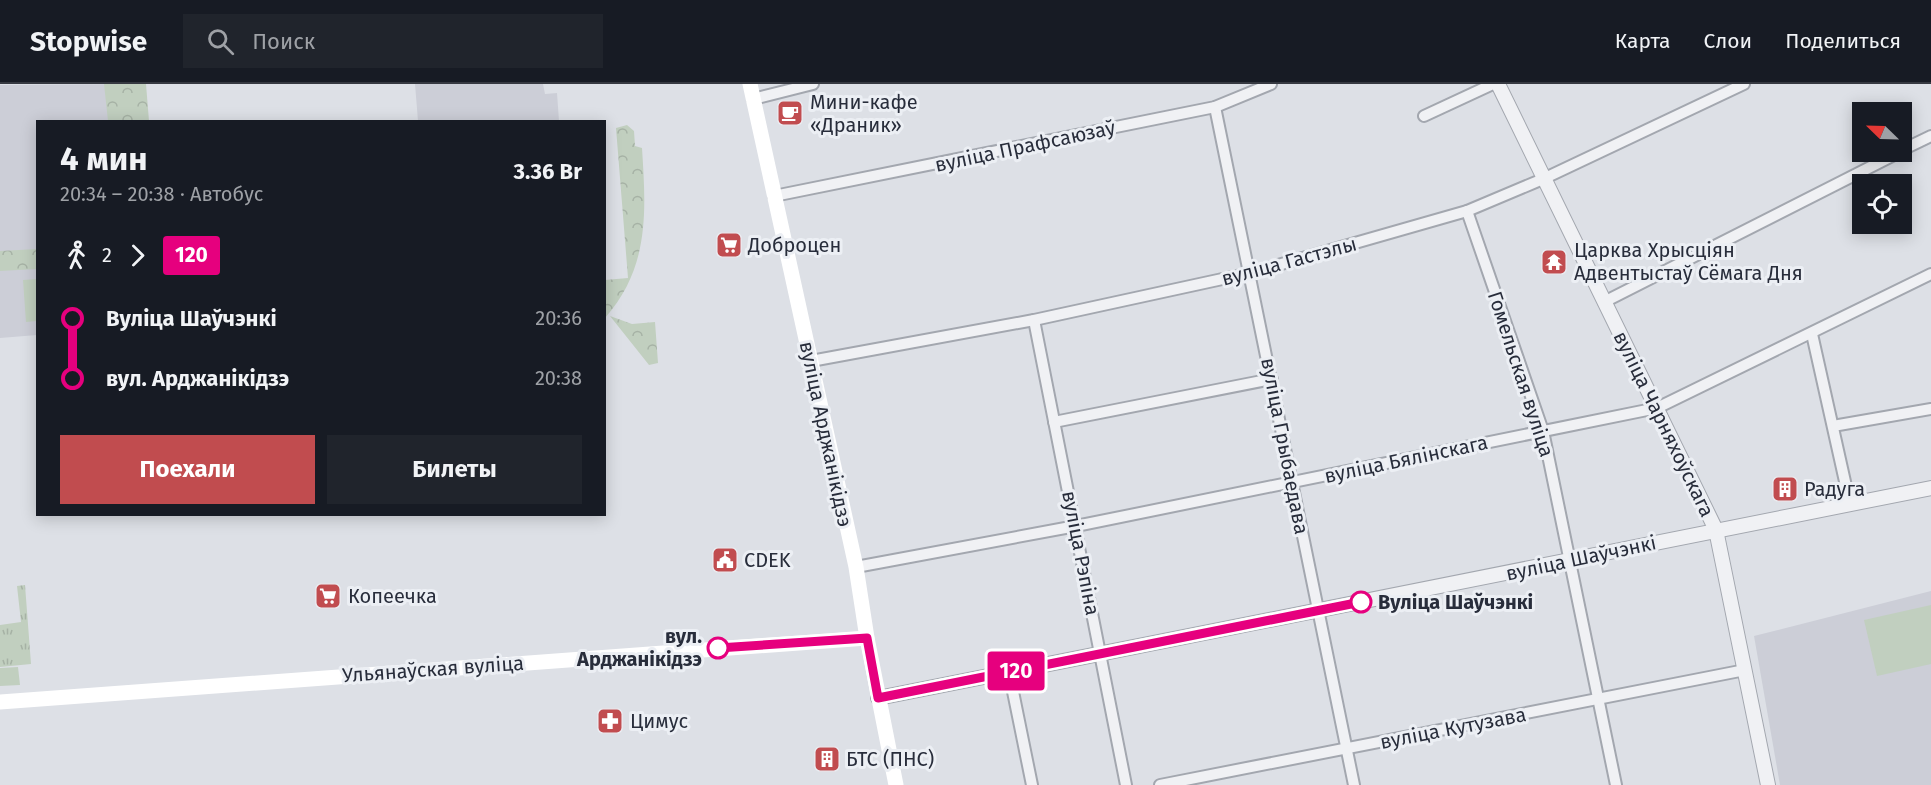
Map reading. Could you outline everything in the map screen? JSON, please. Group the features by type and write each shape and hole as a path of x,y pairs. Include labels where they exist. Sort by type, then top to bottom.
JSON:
{"main road":[{"name":"вуліца Арджанікідзэ","path":"752,91 856,567 878,698 896,785"},
{"name":"Ульянаўская вуліца","path":"0,702 867,638"}],"street":[{"path":"752,91 813,84"},
{"name":"вуліца Прафсаюзаў","path":"774,196 1215,107 1271,84"},
{"path":"1424,116 1493,84"},
{"name":"вуліца Чарняхоўскага","path":"1498,84 1542,179 1716,530 1768,785"},
{"name":"вуліца Гастэлы","path":"811,361 1034,320 1250,273 1467,212 1744,84"},
{"name":"вуліца Грыбаедава","path":"1215,107 1272,379 1290,483 1320,610 1354,785"},
{"path":"1912,146 1931,136"},
{"path":"1604,302 1879,162"},
{"name":"Гомельская вуліца","path":"1467,212 1543,431 1616,785"},
{"name":"вуліца Бялінскага","path":"856,567 1076,526 1657,408 1931,274"},
{"name":"вуліца Рэпіна","path":"1034,320 1126,785"},
{"path":"1812,334 1850,504"},
{"path":"1054,422 1272,379"},
{"path":"1833,426 1931,408"},
{"name":"вуліца Шаўчэнкі","path":"878,698 1931,488"},
{"name":"вуліца Кутузава","path":"1160,785 1745,670"},
{"path":"1009,672 1032,785"}],"shaded area":[{"path":"134,84 137,120 36,120 36,335 0,338 0,85"},
{"path":"415,84 543,84 545,94 557,93 559,120 418,120"},
{"path":"1931,591 1931,785 1780,785 1754,636"}],"green space":[{"path":"104,84 146,84 149,120 108,120"},
{"path":"627,125 634,131 635,146 642,148 644,216 638,258 620,299 606,317 606,280 628,278 616,128"},
{"path":"36,249 36,269 0,271 0,251"},
{"path":"36,279 36,321 26,322 23,280"},
{"path":"610,316 632,324 655,322 658,363 649,365"},
{"path":"25,585 31,664 0,667 0,625 21,622 17,586"},
{"path":"1931,605 1931,664 1877,676 1864,620"},
{"path":"18,667 20,685 0,686 0,668"}],"bus line":[{"name":"120","path":"718,648 867,638 878,698 1361,602"}],"place":[{"name":"Мини-кафе «Драник»","path":"790,113"},
{"name":"Доброцен","path":"729,245"},
{"name":"Царква Хрысціян Адвентыстаў Сёмага Дня","path":"1554,262"},
{"name":"Радуга","path":"1785,489"},
{"name":"CDEK","path":"725,560"},
{"name":"Копеечка","path":"328,596"},
{"name":"Вуліца Шаўчэнкі","path":"1361,602"},
{"name":"вул. Арджанікідзэ","path":"718,648"},
{"name":"Цимус","path":"610,721"},
{"name":"БТС (ПНС)","path":"827,759"}]}
